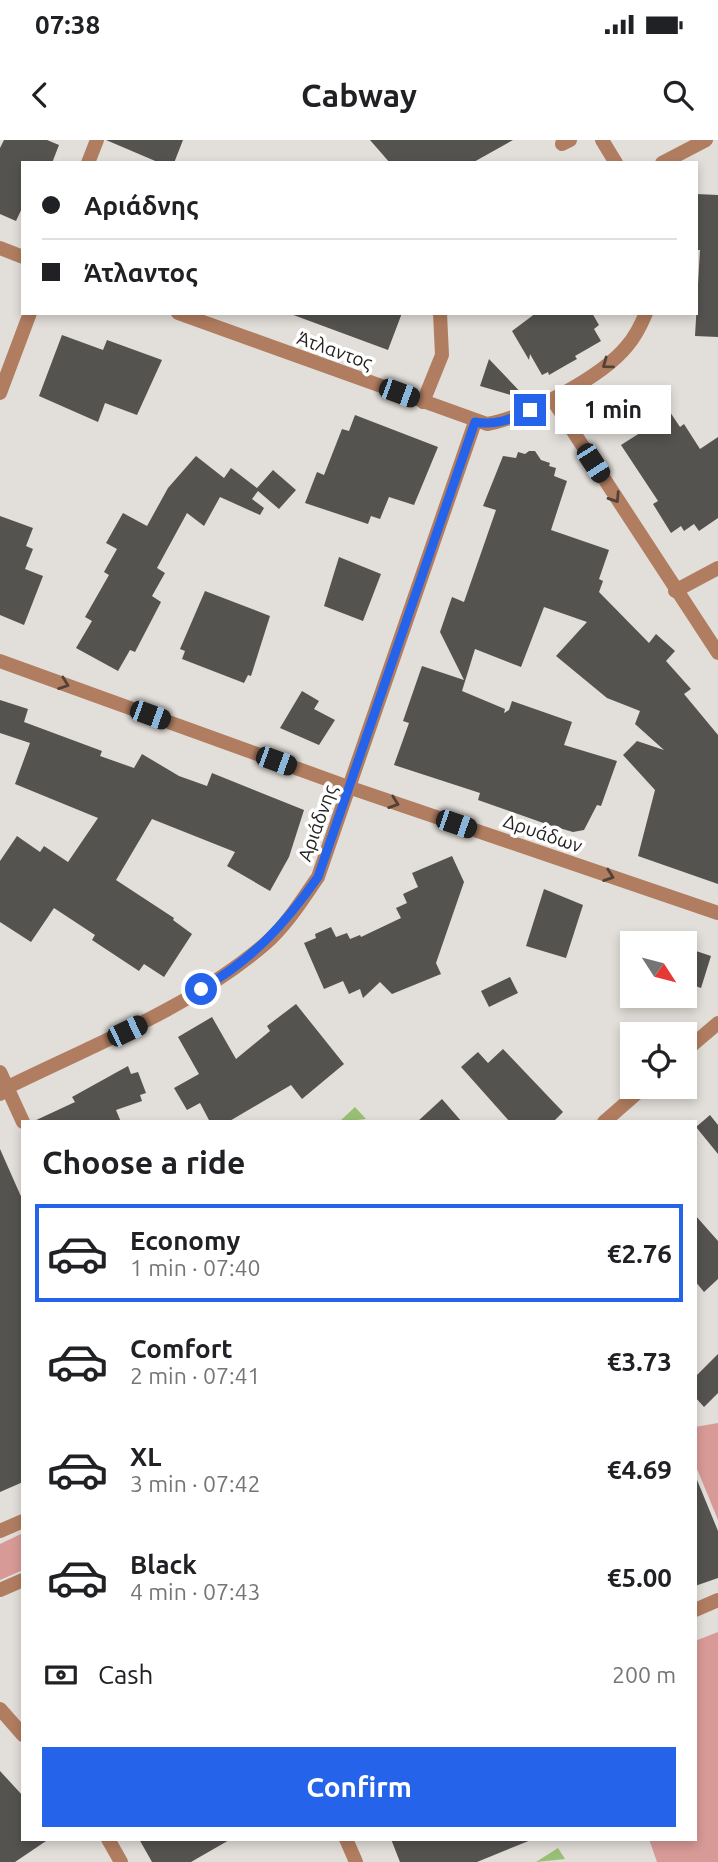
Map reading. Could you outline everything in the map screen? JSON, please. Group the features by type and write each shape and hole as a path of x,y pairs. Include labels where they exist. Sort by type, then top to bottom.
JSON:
{"street":[{"path":"89,161 97,140"},
{"path":"602,140 614,161"},
{"path":"666,161 706,140"},
{"path":"0,248 21,256"},
{"path":"0,393 29,315"},
{"name":"Άτλαντος","path":"184,315 487,425 508,421 552,399 610,363 628,346 645,315"},
{"path":"423,402 442,355 440,315"},
{"path":"552,399 718,653"},
{"name":"Αριάδνης","path":"4,1091 144,1022 220,978 266,943 292,915 318,877 351,788 475,422"},
{"path":"675,591 718,568"},
{"name":"Δρυάδων","path":"0,661 351,788 718,914"},
{"path":"697,1041 718,1023"},
{"path":"0,1072 4,1091 22,1120"},
{"path":"606,1120 630,1099"},
{"path":"0,1531 21,1522"},
{"path":"0,1590 21,1581"},
{"path":"697,1609 718,1600"},
{"path":"0,1709 21,1733"},
{"path":"109,1841 121,1862"},
{"path":"347,1841 356,1862"}],"shaded area":[{"path":"355,1107 366,1119 357,1120 341,1120"},
{"path":"718,1423 718,1520 697,1469 697,1427"},
{"path":"21,1534 21,1571 0,1580 0,1544"},
{"path":"718,1632 718,1862 657,1862 650,1841 697,1841 697,1640"},
{"path":"558,1848 565,1859 536,1862"}],"building":[{"path":"4,140 47,140 59,145 53,161 21,161 21,210 16,221 0,214 0,148"},
{"path":"106,140 183,140 175,161 155,161"},
{"path":"370,140 513,140 476,161 388,161"},
{"path":"698,194 718,195 718,337 695,336 700,250"},
{"path":"293,315 401,315 388,350"},
{"path":"533,315 593,315 599,325 594,329 601,341 575,356 577,359 549,375 548,372 542,375 530,354 529,360 512,331"},
{"path":"62,335 103,350 107,340 162,360 137,415 105,403 98,422 39,396"},
{"path":"489,359 528,400 480,386"},
{"path":"668,409 680,427 684,424 700,449 718,437 718,518 699,531 694,524 684,531 681,526 671,533 653,504 658,501 621,445 643,431 640,427"},
{"path":"355,415 438,447 414,505 389,497 380,519 371,516 368,524 305,503 317,472 324,475 342,429 349,431"},
{"path":"535,451 541,460 556,468 554,476 567,481 551,530 609,550 599,579 603,581 599,592 649,643 656,634 675,651 666,661 691,689 684,694 718,735 718,884 638,856 655,790 623,755 637,741 664,750 635,724 640,711 607,698 556,656 587,622 544,607 521,667 475,649 462,691 505,709 504,713 509,710 512,701 572,722 564,745 617,761 601,806 597,805 584,830 573,832 549,825 478,800 480,793 394,765 409,723 403,721 422,666 464,680 440,632 452,597 464,602 496,510 483,506 503,456 516,458 518,452 525,454"},
{"path":"196,456 224,478 231,468 257,488 273,470 296,490 279,509 258,491 252,499 264,508 260,515 220,497 204,526 187,513 157,568 165,573 152,596 161,602 135,652 130,650 118,671 76,648 92,621 85,617 109,575 104,572 117,549 106,543 123,513 147,526 168,488"},
{"path":"0,516 33,528 26,546 33,549 25,569 43,576 24,625 0,615"},
{"path":"339,557 381,574 363,621 324,606"},
{"path":"205,591 270,616 251,676 248,675 244,683 182,659 185,651 180,649"},
{"path":"302,691 319,701 314,709 335,720 319,745 280,728"},
{"path":"0,700 28,709 24,722 102,751 100,756 134,768 142,754 179,776 207,786 212,773 304,810 289,857 270,891 227,866 235,852 152,819 116,880 174,918 173,920 192,934 164,977 144,964 139,971 92,940 95,935 54,908 31,942 0,922 0,861 17,836 40,852 44,846 68,862 98,818 15,784 30,743 0,733"},
{"path":"452,856 464,882 436,963 441,974 392,994 380,982 363,998 360,989 349,994 343,981 324,989 304,943 316,938 315,934 331,927 336,937 347,933 350,939 360,935 361,937 401,918 396,908 407,903 403,894 418,887 412,873"},
{"path":"544,889 583,905 566,958 526,946"},
{"path":"697,951 711,956 701,988 697,987"},
{"path":"510,977 518,993 489,1007 481,991"},
{"path":"296,1004 344,1064 302,1099 291,1085 231,1120 209,1120 200,1103 187,1110 174,1088 199,1074 178,1037 212,1017 236,1059 270,1031 267,1026"},
{"path":"503,1049 563,1112 555,1120 508,1120 461,1067 478,1052 488,1063"},
{"path":"128,1066 131,1074 138,1072 146,1093 140,1095 142,1101 116,1110 120,1120 36,1120 75,1102 72,1097"},
{"path":"442,1099 460,1120 419,1120"},
{"path":"710,1115 718,1125 718,1154 697,1128"},
{"path":"0,1149 21,1196 21,1483 0,1492"},
{"path":"697,1217 718,1241 718,1279 704,1292 697,1283"},
{"path":"718,1354 718,1393 704,1407 697,1399 697,1375"},
{"path":"697,1480 718,1531 718,1578 697,1585"},
{"path":"0,1771 21,1794 21,1841 46,1841 15,1862 0,1862"},
{"path":"140,1841 228,1841 191,1862 152,1862"},
{"path":"392,1841 529,1841 477,1862 400,1862"}],"route":[{"path":"201,989 266,943 292,915 318,877 351,788 475,422 487,425 508,421 530,410"}]}
